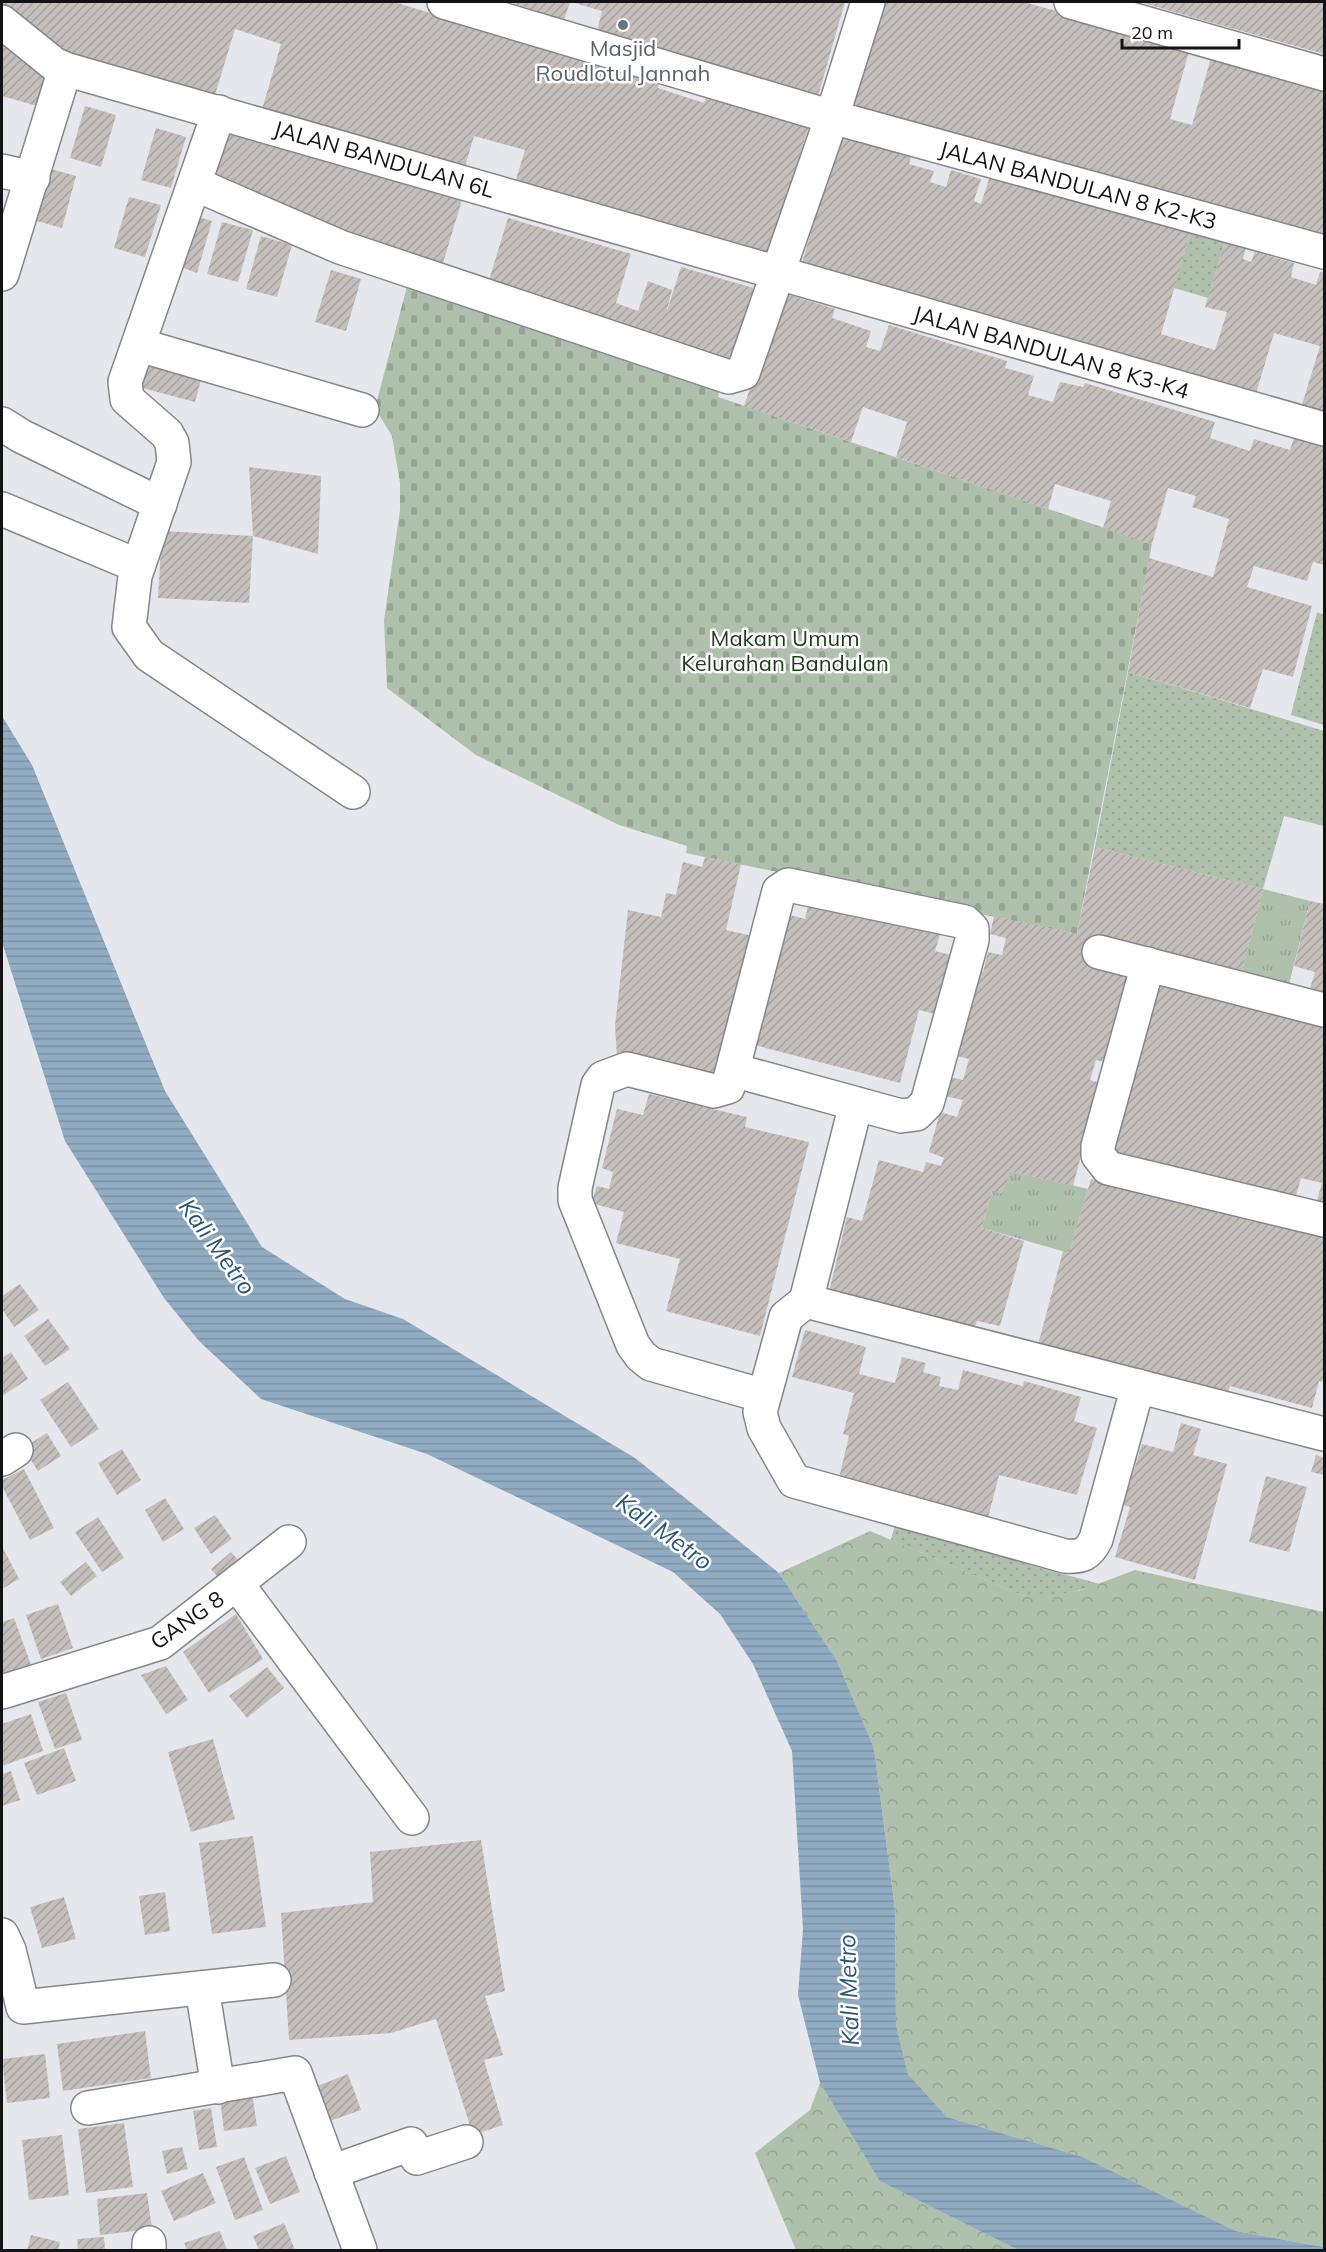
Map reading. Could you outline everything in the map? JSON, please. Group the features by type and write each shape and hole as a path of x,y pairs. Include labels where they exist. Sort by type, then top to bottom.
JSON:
{"street":[{"name":"JALAN BANDULAN 8 K2-K3","path":"444,2 832,117 1324,252"},
{"path":"195,184 340,248 729,377 743,373 832,117 868,2"},
{"path":"1071,2 1324,74"},
{"name":"JALAN BANDULAN 6L","path":"2,22 54,64 65,69 778,274"},
{"path":"2,274 65,69"},
{"path":"219,112 125,382 127,399 167,434 172,443 174,462 138,566 129,627 149,655 353,792"},
{"path":"2,171 33,178"},
{"name":"JALAN BANDULAN 8 K3-K4","path":"778,274 1324,429"},
{"path":"139,345 362,410"},
{"path":"2,424 21,436 160,504"},
{"path":"2,508 138,566"},
{"path":"733,1070 909,1116 921,1110 927,1102 972,940 972,929 965,922 791,884 783,887 779,891 728,1087 714,1091 627,1069 603,1078 598,1085 575,1188 575,1200 633,1345 640,1356 651,1364 764,1396"},
{"path":"1099,952 1324,1010"},
{"path":"1148,964 1098,1146 1102,1162 1108,1168 1324,1220"},
{"path":"856,1104 806,1301 786,1317 764,1396 761,1420 794,1481 1065,1556 1080,1557 1090,1551 1138,1386"},
{"path":"806,1301 1324,1434"},
{"name":"GANG 8","path":"2,1692 154,1646 290,1542"},
{"path":"237,1584 412,1818"},
{"path":"2,1935 9,1950 23,2007 274,1980"},
{"path":"201,1988 218,2087"},
{"path":"88,2108 295,2073 360,2250"},
{"path":"331,2172 411,2144 417,2158 466,2142"}],"green space":[{"path":"1191,231 1225,241 1208,298 1174,288"},
{"name":"Makam Umum Kelurahan Bandulan","path":"410,275 721,382 718,397 1152,544 1077,934 686,853 687,846 619,825 476,755 387,688 384,620 400,510 400,483 392,436 375,408"},
{"path":"1317,612 1324,615 1324,725 1291,715"},
{"path":"1128,672 1324,731 1324,826 1284,816 1263,889 1095,847"},
{"path":"1263,889 1310,901 1288,988 1241,975"},
{"path":"1010,1171 1088,1189 1069,1253 982,1228 992,1191"},
{"path":"897,1517 1033,1566 1100,1584 1062,1594 1024,1596 891,1540"},
{"path":"870,1531 1024,1596 1079,1591 1135,1570 1324,1612 1324,2247 1236,2231 1083,2157 947,2117 908,2074 896,2025 895,1910 874,1748 837,1661 779,1573"},
{"path":"820,2083 881,2181 1018,2250 796,2250 755,2153 810,2110"}],"water":[{"name":"Kali Metro","path":"2,716 32,765 165,1091 262,1247 345,1299 403,1319 635,1458 779,1573 837,1661 874,1748 895,1910 896,2025 908,2074 947,2117 1083,2157 1236,2231 1324,2247 1324,2250 1018,2250 880,2181 820,2083 798,1995 803,1929 792,1751 753,1664 720,1614 673,1572 427,1454 261,1399 199,1341 164,1298 65,1141 2,942"}],"building":[{"path":"2,2 394,2 659,83 658,88 704,103 708,93 809,126 766,259 514,186 525,150 474,136 464,170 261,113 281,44 235,29 215,95 52,48 2,13"},
{"path":"509,2 570,2 564,20"},
{"path":"571,2 845,2 818,96 597,31 602,11"},
{"path":"879,2 1024,2 1190,48 1170,119 1192,125 1212,54 1324,85 1324,235 848,107"},
{"path":"1140,2 1324,2 1324,54 1206,21"},
{"path":"2,40 53,82 44,108 2,96"},
{"path":"85,106 116,115 101,167 70,158"},
{"path":"156,128 186,137 171,188 141,180"},
{"path":"223,132 462,200 440,273 206,183"},
{"path":"840,133 912,153 909,164 934,171 930,182 946,187 951,170 981,179 974,201 981,204 990,176 1191,231 1161,334 1215,350 1227,312 1205,307 1225,241 1246,247 1243,259 1251,262 1255,252 1294,263 1291,277 1316,285 1320,272 1324,273 1324,415 1301,408 1320,346 1274,333 1255,397 800,270"},
{"path":"51,169 76,176 62,228 37,221"},
{"path":"129,197 161,205 145,257 114,248"},
{"path":"194,216 212,221 197,273 181,267"},
{"path":"508,218 631,254 616,303 638,311 648,281 672,290 666,314 681,267 757,289 731,372 486,290"},
{"path":"222,222 253,230 238,282 207,274"},
{"path":"261,236 292,245 277,297 246,289"},
{"path":"331,270 361,279 346,331 315,322"},
{"path":"783,293 835,309 832,318 871,331 866,347 880,351 889,325 1007,361 1005,368 1034,376 1028,395 1053,402 1060,382 1083,387 1085,383 1215,422 1210,438 1250,451 1254,439 1290,450 1294,438 1324,447 1324,565 1313,562 1307,581 1254,566 1247,587 1312,606 1293,677 1263,669 1250,708 1128,672 1149,558 1213,577 1229,519 1192,507 1196,496 1168,488 1152,544 1103,528 1111,501 1055,484 1048,509 896,457 907,422 863,407 851,442 744,406"},
{"path":"146,351 204,369 195,402 135,386"},
{"path":"249,467 321,476 318,554 253,536"},
{"path":"162,531 253,536 249,603 158,598"},
{"path":"1095,847 1263,889 1241,975 1130,976 1106,1062 1096,1060 1090,1080 1100,1083 1073,1186 1010,1171 1002,1194 992,1191 982,1228 1024,1241 1000,1326 977,1321 973,1332 829,1292 847,1217 862,1221 879,1160 923,1172 926,1162 941,1166 944,1158 929,1152 940,1112 957,1117 963,1100 939,1095 944,1076 963,1080 969,1059 953,1055 976,970 983,972 988,952 1002,955 1006,938 990,934 994,916 1077,934"},
{"path":"705,857 741,864 726,930 753,936 713,1080 617,1057 615,1026 628,910 661,917 666,893 676,895 683,862 702,867"},
{"path":"810,898 941,931 935,951 955,956 939,1015 919,1010 900,1083 751,1044 786,914 805,919"},
{"path":"1310,901 1324,904 1324,999 1308,995 1315,972 1294,966"},
{"path":"1152,978 1324,1023 1324,1206 1316,1204 1322,1183 1301,1178 1295,1199 1104,1150"},
{"path":"649,1094 747,1117 745,1127 809,1142 760,1336 666,1311 680,1259 616,1243 624,1212 591,1203 597,1186 609,1189 613,1172 602,1168 617,1109 643,1115"},
{"path":"1091,1179 1324,1232 1324,1382 1319,1381 1312,1408 1230,1386 1227,1395 1038,1345 1063,1251 1069,1253"},
{"path":"20,1284 39,1310 14,1327 2,1309 2,1296"},
{"path":"48,1319 70,1349 45,1366 24,1336"},
{"path":"805,1330 866,1347 859,1374 895,1383 902,1357 926,1363 923,1372 941,1377 939,1386 958,1390 963,1370 1023,1386 1024,1381 1081,1397 1074,1421 1097,1428 1077,1495 999,1475 987,1522 838,1482 849,1436 843,1434 854,1393 792,1377"},
{"path":"11,1352 28,1379 2,1396 2,1358"},
{"path":"68,1382 99,1429 71,1447 40,1400"},
{"path":"1181,1423 1201,1429 1193,1455 1227,1464 1195,1580 1115,1557 1130,1507 1123,1505 1142,1444 1173,1452"},
{"path":"47,1433 61,1456 38,1471 23,1448"},
{"path":"122,1449 141,1480 117,1495 98,1463"},
{"path":"1316,1455 1324,1458 1324,1475 1311,1472"},
{"path":"24,1469 54,1528 30,1540 2,1486 2,1480"},
{"path":"1266,1476 1307,1487 1289,1552 1249,1542"},
{"path":"165,1498 184,1529 163,1542 145,1510"},
{"path":"215,1515 232,1539 211,1554 194,1528"},
{"path":"98,1517 124,1558 102,1572 75,1532"},
{"path":"2,1546 19,1579 2,1589"},
{"path":"231,1552 247,1570 227,1588 211,1569"},
{"path":"86,1562 97,1576 71,1596 60,1582"},
{"path":"58,1604 73,1648 41,1659 26,1615"},
{"path":"236,1614 263,1659 209,1693 183,1652"},
{"path":"14,1618 31,1665 2,1675 2,1622"},
{"path":"166,1666 188,1700 166,1714 141,1675"},
{"path":"267,1667 284,1688 247,1718 229,1696"},
{"path":"66,1693 82,1740 55,1749 38,1702"},
{"path":"31,1714 43,1751 2,1766 2,1724"},
{"path":"213,1739 235,1819 191,1832 168,1752"},
{"path":"64,1748 76,1781 37,1795 24,1763"},
{"path":"11,1771 20,1800 2,1806 2,1774"},
{"path":"253,1836 266,1927 212,1934 199,1843"},
{"path":"481,1840 505,1991 485,1996 503,2055 484,2060 503,2125 473,2135 436,2019 391,2033 289,2040 281,1913 373,1902 370,1852"},
{"path":"165,1892 170,1931 145,1935 139,1896"},
{"path":"64,1897 76,1939 42,1948 30,1907"},
{"path":"145,2031 151,2078 63,2091 57,2044"},
{"path":"45,2054 50,2098 7,2103 2,2059"},
{"path":"348,2074 361,2110 327,2122 315,2087"},
{"path":"252,2093 257,2126 224,2131 220,2098"},
{"path":"211,2108 217,2147 199,2150 193,2111"},
{"path":"124,2123 133,2187 86,2193 78,2129"},
{"path":"62,2135 69,2195 29,2200 22,2140"},
{"path":"182,2147 188,2169 167,2174 162,2151"},
{"path":"286,2156 300,2192 270,2204 255,2168"},
{"path":"244,2157 263,2210 235,2220 216,2167"},
{"path":"203,2173 216,2203 174,2221 161,2191"},
{"path":"147,2193 152,2229 100,2235 97,2199"},
{"path":"284,2223 295,2250 259,2250 253,2236"},
{"path":"220,2231 227,2250 187,2250 184,2243"},
{"path":"31,2235 60,2242 58,2250 27,2250"},
{"path":"104,2237 105,2250 78,2250 77,2239"}],"place":[{"name":"Masjid Roudlotul Jannah","path":"623,25"}]}
